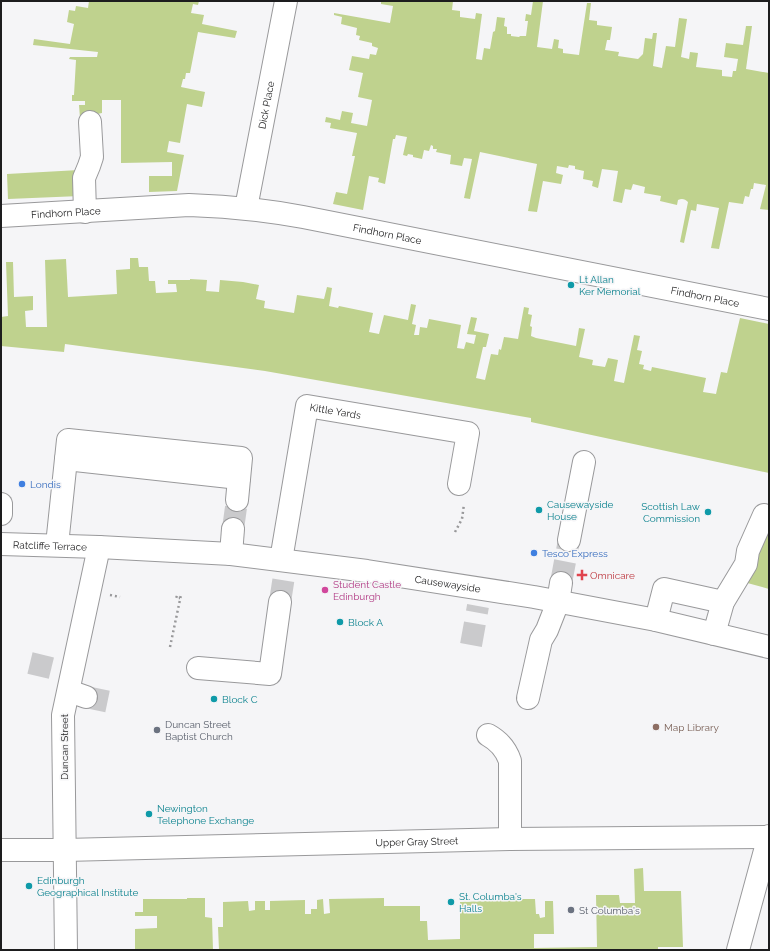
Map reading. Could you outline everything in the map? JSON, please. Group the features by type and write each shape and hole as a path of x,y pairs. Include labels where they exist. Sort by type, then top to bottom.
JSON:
{"street":[{"name":"Dick Place","path":"246,208 286,1"},
{"path":"85,212 84,178 90,166 92,157 90,122"},
{"name":"Findhorn Place","path":"1,216 189,205 246,208 303,217 769,309"},
{"name":"Kittle Yards","path":"284,566 307,406 468,433 459,484"},
{"path":"56,545 68,440 241,458 237,500"},
{"path":"569,540 584,462"},
{"path":"1,514 2,504"},
{"path":"714,634 723,602 746,564 748,551 764,515"},
{"path":"231,554 234,529"},
{"name":"Ratcliffe Terrace","path":"1,544 99,547"},
{"name":"Causewayside","path":"99,547 231,554 284,566 367,571 480,597 559,592 656,620 769,647"},
{"name":"Duncan Street","path":"66,950 63,715 72,683 99,547"},
{"path":"656,620 664,589 723,602"},
{"path":"528,698 541,640 547,630 559,592"},
{"path":"198,668 270,674 280,602"},
{"path":"488,735 503,746 510,761 510,840"},
{"name":"Upper Gray Street","path":"1,850 65,850 510,840 768,844"},
{"path":"742,949 768,844"}],"path":[{"path":"454,532 462,519 464,506 459,484"},
{"path":"108,595 120,597"},
{"path":"170,647 179,597"}],"green space":[{"path":"89,1 199,1 198,5 193,4 191,13 204,15 202,24 237,31 235,38 198,32 190,73 186,73 181,87 205,92 202,107 187,104 180,143 169,141 167,152 184,155 177,191 149,192 149,176 172,176 172,162 121,163 121,100 102,100 102,113 95,115 81,131 79,105 85,105 85,101 72,101 72,95 74,95 76,60 69,59 70,57 97,57 98,52 33,45 34,39 70,44 74,24 67,22 69,10 75,11 76,6 88,8"},
{"path":"381,1 453,1 452,10 460,11 460,17 475,19 476,13 482,14 476,59 482,60 484,48 490,49 497,17 505,18 504,26 507,27 507,34 519,37 526,36 528,21 525,21 526,14 531,15 533,1 543,1 537,47 552,49 554,39 559,40 558,48 563,49 563,53 579,55 587,3 591,3 589,20 597,21 597,25 612,27 610,40 607,40 605,50 619,52 618,56 638,59 643,54 645,38 652,39 653,33 657,33 653,66 662,68 666,46 675,47 679,18 687,19 681,57 689,59 690,52 698,53 696,67 722,70 722,76 732,77 733,71 736,71 738,59 724,57 726,43 743,45 746,26 752,26 746,69 769,73 769,210 760,209 766,185 754,183 749,197 745,196 743,204 729,202 719,249 711,248 719,208 697,204 696,211 691,210 684,243 680,242 688,202 683,199 679,199 677,205 660,201 661,196 644,193 645,187 633,184 631,190 625,189 622,203 613,201 618,171 602,169 598,188 592,186 593,181 583,179 584,171 575,169 575,166 569,165 568,168 557,166 556,173 563,175 561,184 543,181 537,212 528,211 537,164 480,152 470,199 464,198 472,159 464,158 462,166 450,164 451,155 436,152 437,149 433,149 433,146 431,145 429,151 424,150 422,159 413,157 413,155 403,155 407,137 396,135 395,139 393,139 385,184 378,182 379,178 369,176 363,210 333,204 336,192 347,194 355,156 352,156 357,133 330,128 331,123 325,122 326,117 340,120 342,111 353,113 351,123 367,126 372,100 358,97 363,73 349,70 352,56 369,59 370,54 376,55 378,48 372,46 372,43 359,40 360,36 356,35 357,28 341,24 342,17 334,15 334,13 390,23 393,6 381,4"},
{"path":"79,170 80,196 8,199 7,174"},
{"path":"130,258 138,258 139,267 148,267 149,281 155,281 156,293 177,292 176,284 168,284 168,280 207,280 206,291 219,292 220,280 243,282 259,285 256,299 265,301 264,308 294,313 297,295 324,299 327,287 332,288 329,306 338,308 339,306 373,313 369,332 379,334 384,315 408,320 411,304 416,305 412,324 416,325 414,335 419,335 420,327 427,328 429,319 461,325 457,348 464,349 466,342 474,344 476,335 467,334 471,317 477,318 474,331 489,334 486,347 483,347 476,378 485,380 491,354 498,355 499,349 501,350 504,337 518,339 524,307 529,308 528,314 532,315 530,326 532,327 531,336 536,338 576,346 579,328 585,329 579,357 593,360 592,365 605,367 608,358 618,360 614,381 624,383 634,335 640,336 637,350 642,351 639,364 644,365 643,369 651,371 652,367 706,378 703,392 716,394 721,372 727,373 740,318 769,324 769,473 531,422 531,418 265,371 65,344 64,352 1,346 1,317 8,316 6,262 13,262 14,297 33,296 33,310 25,311 26,327 47,327 45,260 66,259 68,297 117,294 116,270 130,269"},
{"path":"769,532 769,589 740,581"},
{"path":"643,868 644,891 681,891 683,947 658,947 658,950 219,950 218,927 223,927 223,902 248,901 249,911 255,910 255,901 265,901 265,910 270,910 270,901 305,900 305,914 311,914 311,909 317,909 317,900 323,899 324,914 330,913 329,899 384,898 384,906 420,906 420,921 427,921 428,940 460,939 460,902 491,901 491,898 516,897 517,899 535,899 536,914 539,914 540,918 545,917 545,901 553,901 554,934 534,934 534,948 597,947 596,895 619,895 620,903 635,903 634,869"},
{"path":"205,898 205,917 212,918 213,950 135,950 135,929 157,928 157,916 135,916 135,912 143,912 143,899"}],"tunnel":[{"path":"233,529 237,500"},
{"path":"561,583 569,540"},
{"path":"280,602 284,576"},
{"path":"471,645 478,606"},
{"path":"30,663 59,670"},
{"path":"86,697 115,703"}],"place":[{"name":"Lt Allan Ker Memorial","path":"571,285"},
{"name":"Londis","path":"22,484"},
{"name":"Causewayside House","path":"539,510"},
{"name":"Scottish Law Commission","path":"708,512"},
{"name":"Tesco Express","path":"534,553"},
{"name":"Omnicare","path":"582,575"},
{"name":"Student Castle Edinburgh","path":"325,590"},
{"name":"Block A","path":"340,622"},
{"name":"Block C","path":"214,699"},
{"name":"Map Library","path":"656,727"},
{"name":"Duncan Street Baptist Church","path":"157,730"},
{"name":"Newington Telephone Exchange","path":"149,814"},
{"name":"Edinburgh Geographical Institute","path":"29,886"},
{"name":"St. Columba's Halls","path":"451,902"},
{"name":"St Columba's","path":"571,910"}]}
